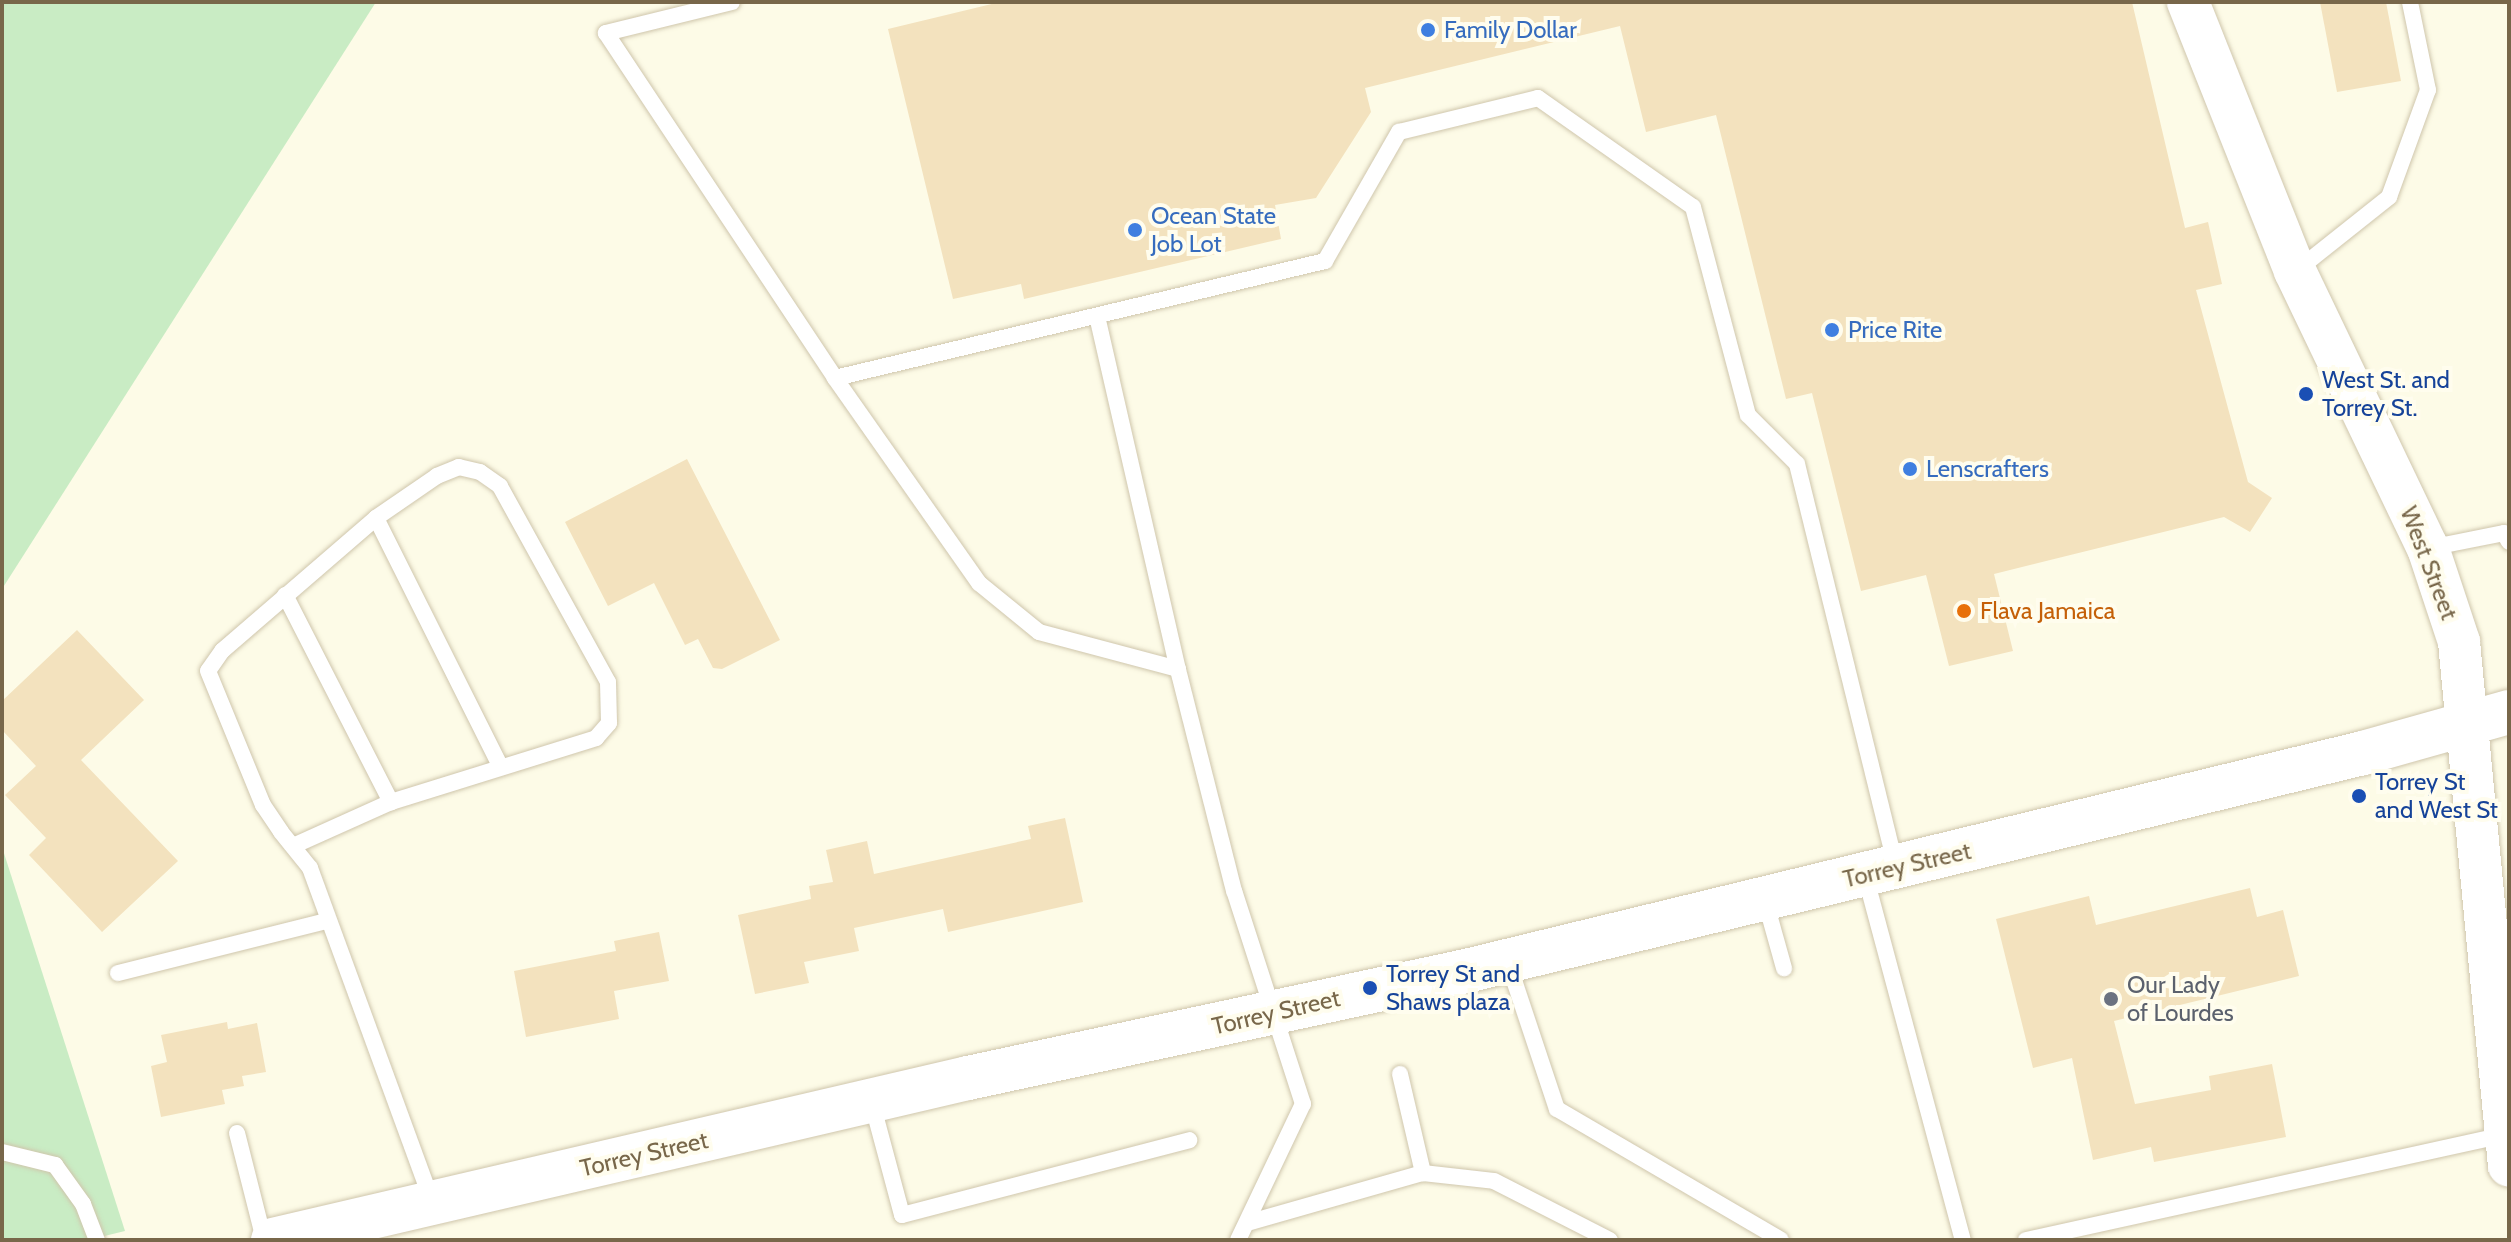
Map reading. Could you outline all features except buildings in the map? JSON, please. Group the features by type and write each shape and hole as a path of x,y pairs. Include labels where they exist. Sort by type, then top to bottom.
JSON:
{"main road":[{"name":"Torrey Street","path":"273,1240 1272,1011 1508,960 1881,871 2490,717"}],"street":[{"name":"West Street","path":"2188,2 2295,271 2428,548 2459,642 2490,717 2508,1150"}],"lane":[{"path":"732,2 606,33 835,378 979,583 1039,632 1178,669"},
{"path":"2295,271 2389,197 2428,90 2410,2"},
{"path":"835,378 1325,261 1399,132 1538,98 1693,207 1748,415 1797,464 1881,871 1963,1240"},
{"path":"1097,316 1203,783 1303,1104 1238,1240"},
{"path":"293,846 391,802 596,738 609,723 608,682 500,486 459,467 376,518 285,595 208,671 263,805 293,846 310,868 326,921 433,1204"},
{"path":"376,518 500,766"},
{"path":"2428,548 2507,536"},
{"path":"285,595 391,802"},
{"path":"1764,898 1784,968"},
{"path":"118,973 326,921"},
{"path":"1508,960 1557,1109 1781,1240"},
{"path":"1400,1074 1423,1173"},
{"path":"871,1102 902,1215 1189,1140"},
{"path":"237,1133 264,1240"},
{"path":"2026,1240 2508,1150"},
{"path":"2,1152 55,1165 83,1204 97,1240"},
{"path":"1247,1223 1423,1173 1494,1181 1610,1240"}],"green space":[{"path":"2,2 376,2 2,589"},
{"path":"2,847 125,1231 88,1240 2,1240"}],"place":[{"name":"Family Dollar","path":"1428,30"},
{"name":"Ocean State Job Lot","path":"1135,230"},
{"name":"Price Rite","path":"1832,330"},
{"name":"West St. and Torrey St.","path":"2306,394"},
{"name":"Lenscrafters","path":"1910,469"},
{"name":"Flava Jamaica","path":"1964,611"},
{"name":"Torrey St and West St","path":"2359,796"},
{"name":"Torrey St and Shaws plaza","path":"1370,988"},
{"name":"Our Lady of Lourdes","path":"2111,999"}]}
